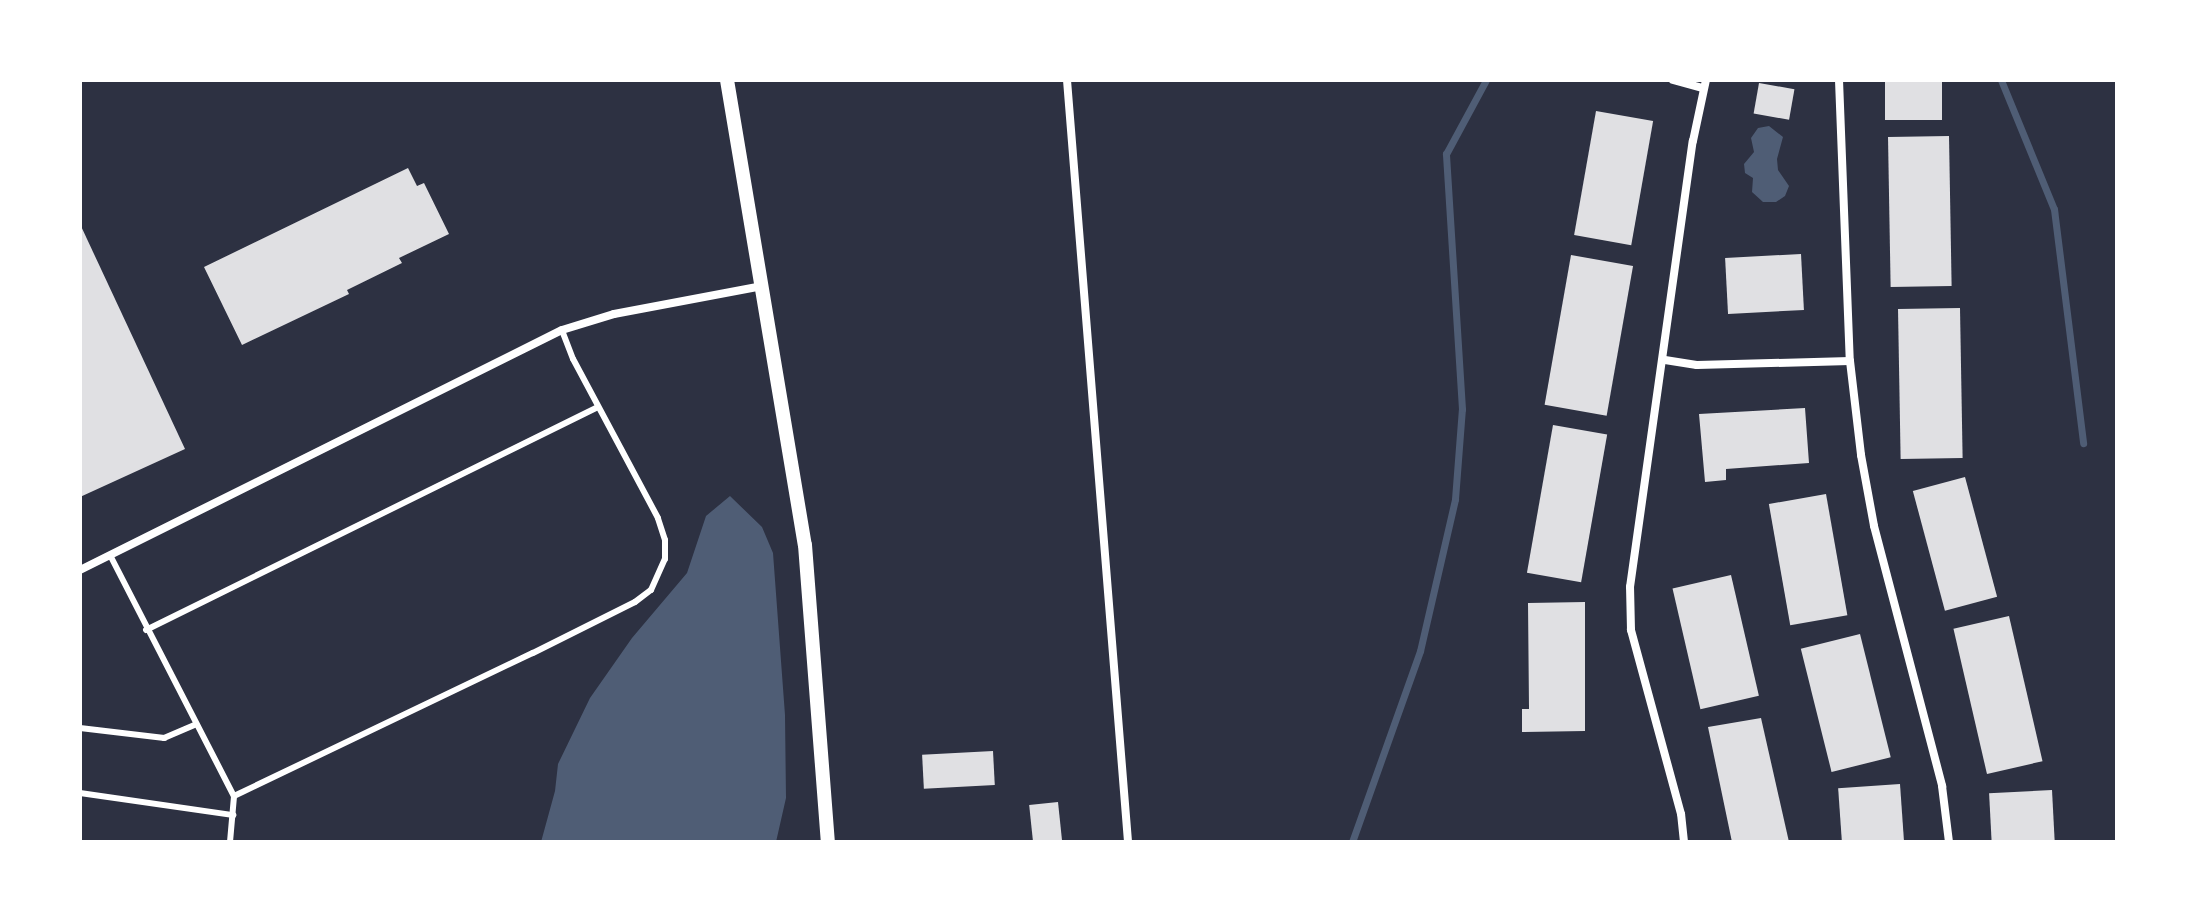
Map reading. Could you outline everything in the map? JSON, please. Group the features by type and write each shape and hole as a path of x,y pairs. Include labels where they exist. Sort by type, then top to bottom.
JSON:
{"street":[{"path":"727,80 805,545 828,842"},
{"path":"1067,80 1128,842"},
{"path":"1673,80 1704,84 1630,587 1631,630 1681,814 1684,842"},
{"path":"1839,80 1850,361 1867,492 1939,771 1949,842"},
{"path":"80,570 562,330 614,314 762,286"},
{"path":"1665,360 1697,365 1850,361"}],"lane":[{"path":"234,796 533,653 635,602 651,590 665,559 665,540 658,518 598,407 562,330"},
{"path":"146,630 598,407"},
{"path":"110,555 194,725 234,796 230,842"},
{"path":"80,728 164,738 194,725"},
{"path":"80,793 233,815"}],"water":[{"path":"1769,126 1783,137 1777,159 1778,170 1789,186 1785,196 1776,202 1763,202 1752,192 1753,178 1745,173 1744,164 1754,152 1751,138 1758,128"},
{"path":"730,496 762,527 773,553 785,715 786,798 776,842 541,842 555,791 558,764 590,698 632,638 687,573 706,516"}],"building":[{"path":"1885,80 1942,80 1942,120 1885,120"},
{"path":"1759,83 1794,89 1789,120 1754,114"},
{"path":"1596,111 1653,121 1631,245 1574,235"},
{"path":"1949,136 1952,286 1891,287 1888,137"},
{"path":"408,168 417,186 424,183 449,234 399,258 402,263 347,290 349,294 242,345 204,267"},
{"path":"80,224 185,449 80,497"},
{"path":"1801,254 1804,310 1728,314 1725,258"},
{"path":"1571,255 1633,266 1607,416 1545,405"},
{"path":"1960,308 1963,458 1901,459 1898,309"},
{"path":"1805,408 1809,463 1726,469 1726,480 1705,482 1699,414"},
{"path":"1553,425 1607,435 1581,582 1527,573"},
{"path":"1965,477 1997,597 1945,611 1913,491"},
{"path":"1826,494 1847,615 1790,625 1769,504"},
{"path":"1731,575 1759,696 1700,709 1673,588"},
{"path":"1585,602 1585,731 1522,732 1522,709 1529,709 1528,603"},
{"path":"2009,616 2043,761 1987,774 1953,629"},
{"path":"1860,634 1891,757 1832,772 1801,649"},
{"path":"1761,718 1789,842 1732,842 1708,727"},
{"path":"993,751 995,785 924,789 922,755"},
{"path":"1900,784 1904,842 1842,842 1838,788"},
{"path":"2052,790 2055,842 1992,842 1989,793"},
{"path":"1058,802 1062,842 1033,842 1029,805"}],"waterway":[{"path":"1352,842 1420,651 1455,499 1462,409 1446,154 1486,80"},
{"path":"2001,80 2054,209 2083,443"}]}
